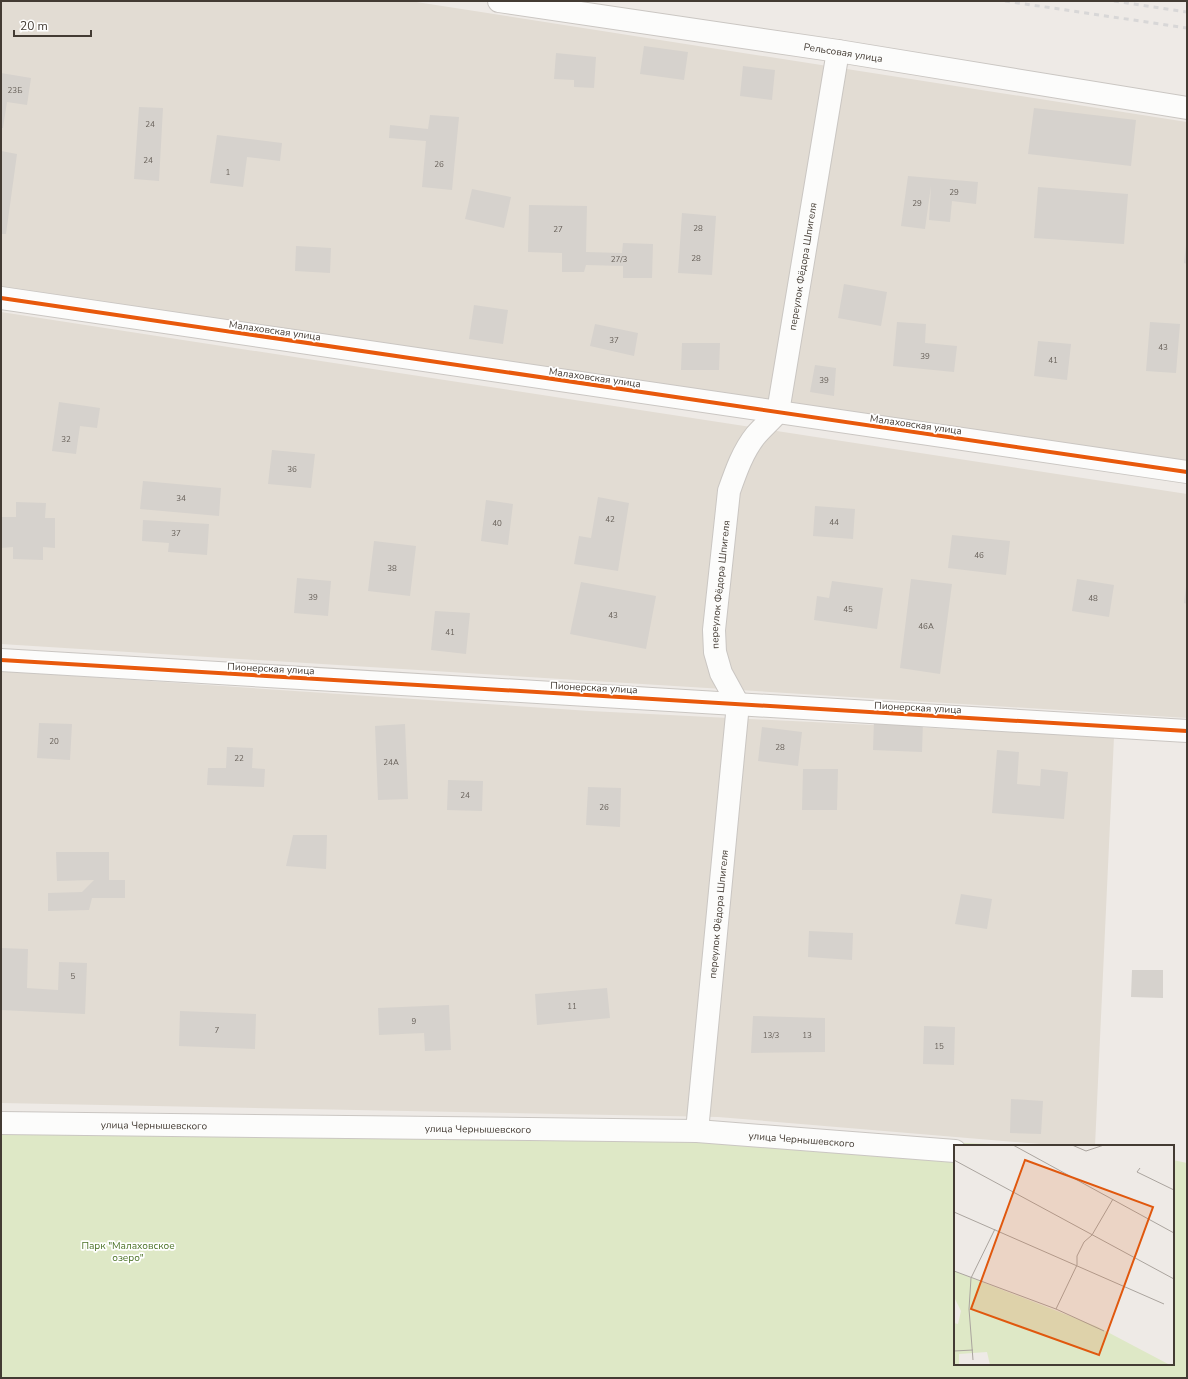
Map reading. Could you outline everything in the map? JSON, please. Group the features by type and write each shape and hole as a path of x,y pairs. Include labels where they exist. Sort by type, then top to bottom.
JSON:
{"street":[{"name":"Рельсовая улица","path":"499,1 838,51 1187,108"},
{"name":"переулок Фёдора Шпигеля","path":"697,1131 738,704 721,673 715,652 714,630 729,491 736,472 756,435 778,412 838,51"},
{"name":"Малаховская улица","path":"1,298 1187,472"},
{"name":"Пионерская улица","path":"1,660 1187,731"},
{"name":"улица Чернышевского","path":"1,1123 697,1131 954,1150"}],"shaded area":[{"path":"1,1 410,1 1187,122 1187,461 1,296"},
{"path":"1,312 1187,494 1187,718 1,644"},
{"path":"1,671 590,711 1114,737 1095,1145 1052,1145 718,1117 1,1103"}],"green space":[{"name":"Парк \"Малаховское озеро\"","path":"1,1123 697,1131 1013,1145 954,1145 954,1365 1174,1365 1174,1160 1187,1163 1187,1378 1,1378"}],"building":[{"path":"644,46 688,52 684,80 640,74"},
{"path":"556,53 596,57 594,88 574,87 574,80 554,79"},
{"path":"743,66 775,70 772,100 740,96"},
{"path":"1,73 31,78 27,105 7,102 3,128 1,128"},
{"path":"139,107 163,108 159,181 134,179"},
{"path":"1034,108 1136,120 1131,166 1028,154"},
{"path":"430,115 459,117 452,190 422,187 426,141 389,138 390,125 428,129"},
{"path":"217,135 282,143 280,161 247,157 243,187 210,183"},
{"path":"1,151 17,154 6,234 1,234"},
{"path":"908,176 978,182 976,204 952,201 950,222 929,220 931,186 925,229 901,226"},
{"path":"1038,187 1128,194 1124,244 1034,238"},
{"path":"472,189 511,197 504,228 465,219"},
{"path":"529,205 587,206 586,252 622,253 623,243 653,244 652,278 623,278 623,266 586,265 584,272 562,272 562,253 528,252"},
{"path":"682,213 716,216 712,275 678,273"},
{"path":"1187,245 1187,264 1184,263"},
{"path":"296,246 331,248 330,273 295,271"},
{"path":"844,284 887,292 881,326 838,318"},
{"path":"474,305 508,310 503,344 469,339"},
{"path":"897,322 926,324 925,343 957,346 954,372 893,366"},
{"path":"1150,322 1180,324 1176,373 1146,371"},
{"path":"595,324 638,333 634,356 590,346"},
{"path":"1038,341 1071,344 1067,380 1034,376"},
{"path":"682,343 720,343 719,370 681,370"},
{"path":"815,365 836,368 834,396 810,392"},
{"path":"59,402 100,408 97,428 80,426 76,454 52,451"},
{"path":"272,450 315,454 311,488 268,484"},
{"path":"143,481 221,488 219,516 140,509"},
{"path":"598,497 629,503 618,571 574,564 579,536 591,538"},
{"path":"486,500 513,504 508,545 481,541"},
{"path":"16,502 46,503 45,518 55,518 55,548 43,547 43,560 13,559 13,547 1,548 2,517 16,517"},
{"path":"815,506 855,509 853,539 813,536"},
{"path":"143,520 209,524 207,555 168,552 169,543 142,541"},
{"path":"952,535 1010,541 1006,575 948,568"},
{"path":"374,541 416,546 410,596 368,591"},
{"path":"297,578 331,581 328,616 294,613"},
{"path":"911,579 952,584 940,674 900,668"},
{"path":"1077,579 1114,585 1109,617 1072,611"},
{"path":"832,581 883,588 877,629 814,620 817,596 829,598"},
{"path":"581,582 656,596 646,649 570,634"},
{"path":"1187,587 1187,604 1184,603"},
{"path":"435,611 470,613 466,654 431,650"},
{"path":"874,720 923,722 922,752 873,750"},
{"path":"39,723 72,724 70,760 37,758"},
{"path":"405,724 408,799 378,800 375,726"},
{"path":"762,727 802,732 798,766 758,761"},
{"path":"227,747 253,748 252,768 265,769 264,787 207,785 208,768 226,768"},
{"path":"997,750 1019,752 1017,784 1040,786 1041,769 1068,772 1064,819 992,813"},
{"path":"803,769 838,769 837,810 802,810"},
{"path":"448,780 483,781 482,811 447,810"},
{"path":"588,787 621,788 620,827 586,825"},
{"path":"293,835 327,835 326,869 286,866"},
{"path":"56,852 109,852 109,880 125,880 125,898 92,898 89,910 48,911 48,893 82,892 94,880 57,881"},
{"path":"961,894 992,899 987,929 955,924"},
{"path":"809,931 853,933 852,960 808,957"},
{"path":"1,948 28,949 27,988 58,990 59,962 87,963 85,1014 1,1010"},
{"path":"1132,970 1163,970 1163,998 1131,997"},
{"path":"607,988 610,1018 537,1025 535,994"},
{"path":"449,1005 451,1050 425,1051 424,1033 379,1035 378,1008"},
{"path":"180,1011 256,1014 255,1049 179,1046"},
{"path":"753,1016 825,1018 825,1052 751,1053"},
{"path":"924,1026 955,1027 954,1065 923,1064"},
{"path":"1011,1099 1043,1101 1041,1134 1010,1133"}],"railway":[{"path":"1005,1 1187,28"},
{"path":"1114,1 1187,12"}],"cycle path":[{"path":"1,298 1187,472"},
{"path":"1,660 1187,731"}]}
